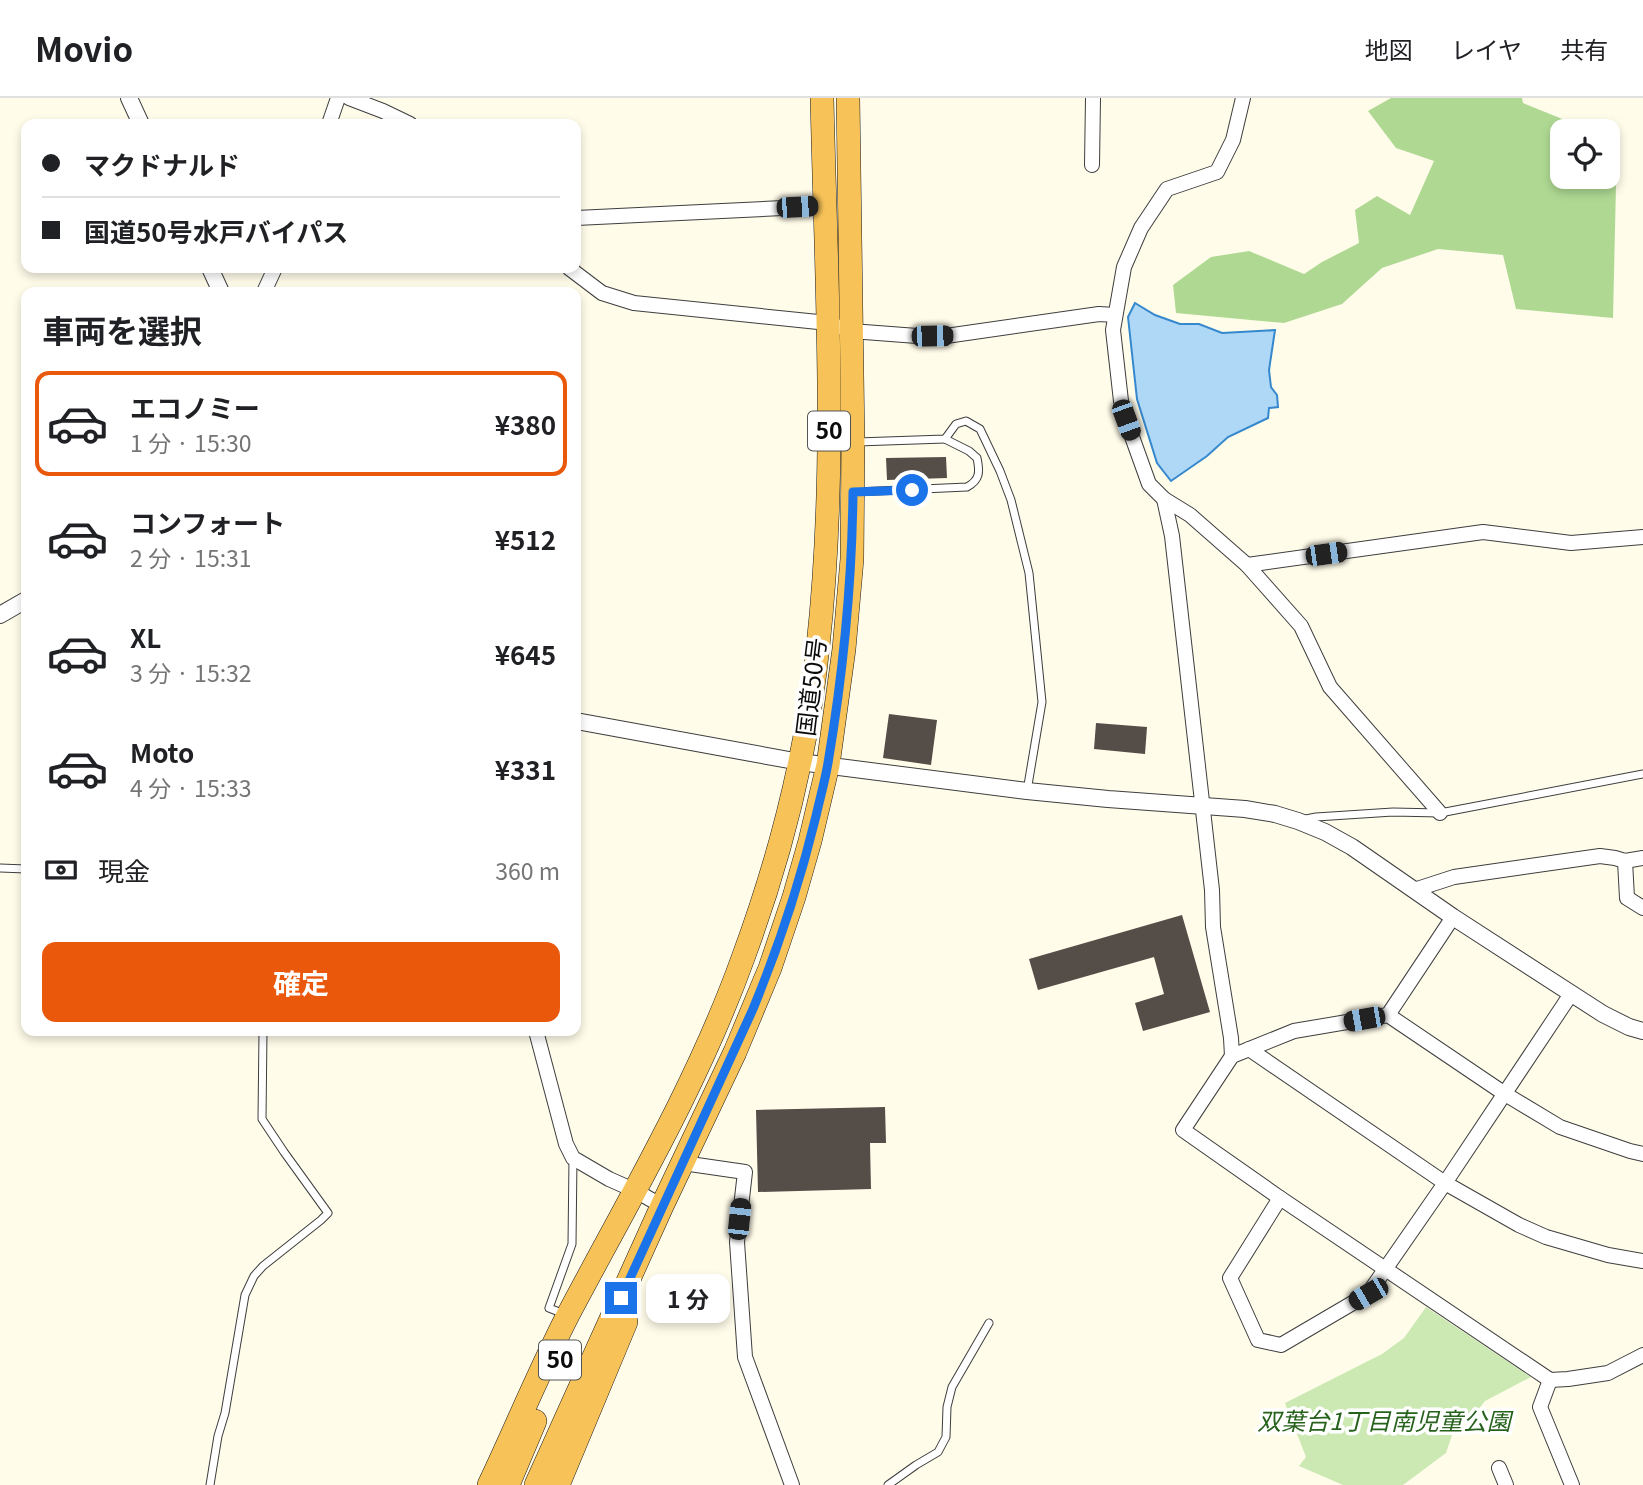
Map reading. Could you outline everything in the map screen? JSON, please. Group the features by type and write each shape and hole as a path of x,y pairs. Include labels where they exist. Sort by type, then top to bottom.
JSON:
{"highway":[{"name":"国道50号","path":"612,1234 708,1044 735,980 767,888 800,762 818,650 826,562 828,323 822,98"},
{"name":"国道50号","path":"645,1247 735,1052 770,968 810,841 828,765 852,559 848,98"},
{"path":"489,1485 568,1316 612,1234"},
{"name":"50","path":"508,1485 612,1234"},
{"path":"558,1485 624,1329 645,1247"},
{"name":"50","path":"536,1485 645,1247"}],"street":[{"path":"129,98 139,119"},
{"path":"331,119 338,98"},
{"path":"349,98 400,119"},
{"path":"1092,165 1093,98"},
{"path":"1243,98 1233,140 1217,172 1167,189 1141,228 1124,267 1113,330 1121,401 1149,484 1164,499 1190,515 1247,565 1301,626 1330,687 1440,813"},
{"path":"581,218 824,206"},
{"path":"576,273 602,293 634,303 828,323 851,331 946,336 1099,314 1115,316"},
{"path":"1164,499 1172,536 1212,890 1213,927 1232,1056"},
{"path":"1247,565 1483,532 1571,543 1643,537"},
{"path":"0,615 21,603"},
{"path":"581,722 800,762 1027,791 1245,809 1275,814 1325,832 1352,847 1571,994 1603,1014 1643,1031"},
{"path":"1414,890 1454,877 1600,856 1625,861 1643,858"},
{"path":"1625,861 1627,898 1643,908"},
{"path":"1388,1015 1453,917"},
{"path":"1280,1198 1230,1278 1258,1340 1281,1345 1368,1294 1445,1184 1571,994"},
{"path":"1643,1154 1560,1127 1505,1094 1388,1015 1294,1031 1232,1056 1183,1130 1550,1380 1608,1373 1643,1355"},
{"path":"537,1036 566,1144 573,1158 662,1206"},
{"path":"1249,1049 1445,1184 1519,1225 1546,1237 1608,1255 1643,1261"},
{"path":"683,1163 745,1172 737,1242 745,1357 792,1485"},
{"path":"1550,1380 1540,1407 1572,1485"},
{"path":"1499,1468 1506,1485"}],"lane":[{"path":"945,439 956,424 967,421 980,429 1011,499 1029,573 1042,702 1027,791"},
{"path":"853,442 945,439 977,458 979,476 975,483 967,487 853,492"},
{"path":"1298,821 1315,817 1380,813 1440,813 1643,774"},
{"path":"0,867 21,869"},
{"path":"210,1485 245,1294 254,1276 263,1266 328,1213 262,1119 263,1036"},
{"path":"568,1316 549,1308 572,1244 573,1158"},
{"path":"888,1485 937,1452 946,1437 947,1407 952,1387 989,1323"}],"green space":[{"path":"1391,98 1522,98 1523,103 1562,119 1550,119 1550,189 1616,189 1613,318 1516,309 1503,255 1438,249 1382,268 1342,304 1284,323 1176,313 1173,285 1211,257 1249,251 1304,274 1359,243 1355,210 1377,196 1410,215 1434,161 1396,148 1368,111"},
{"name":"双葉台1丁目南児童公園","path":"1426,1307 1531,1377 1485,1401 1474,1415 1454,1429 1446,1453 1403,1485 1343,1485 1299,1466 1306,1457 1285,1403 1382,1354 1404,1338"}],"water":[{"path":"1135,303 1155,315 1180,324 1199,324 1222,333 1275,330 1269,370 1278,407 1269,408 1268,418 1228,437 1207,456 1171,481 1157,463 1137,399 1128,317"}],"building":[{"path":"946,457 947,478 887,480 886,458"},
{"path":"889,714 937,720 931,765 883,758"},
{"path":"1096,723 1147,727 1145,754 1094,749"},
{"path":"1182,915 1210,1012 1143,1031 1135,1003 1164,994 1154,957 1038,990 1029,959"},
{"path":"885,1107 886,1143 870,1143 871,1189 758,1192 756,1110"}],"route":[{"path":"621,1298 735,1052 770,968 794,897 828,765 844,649 852,559 853,492 912,490"}]}
